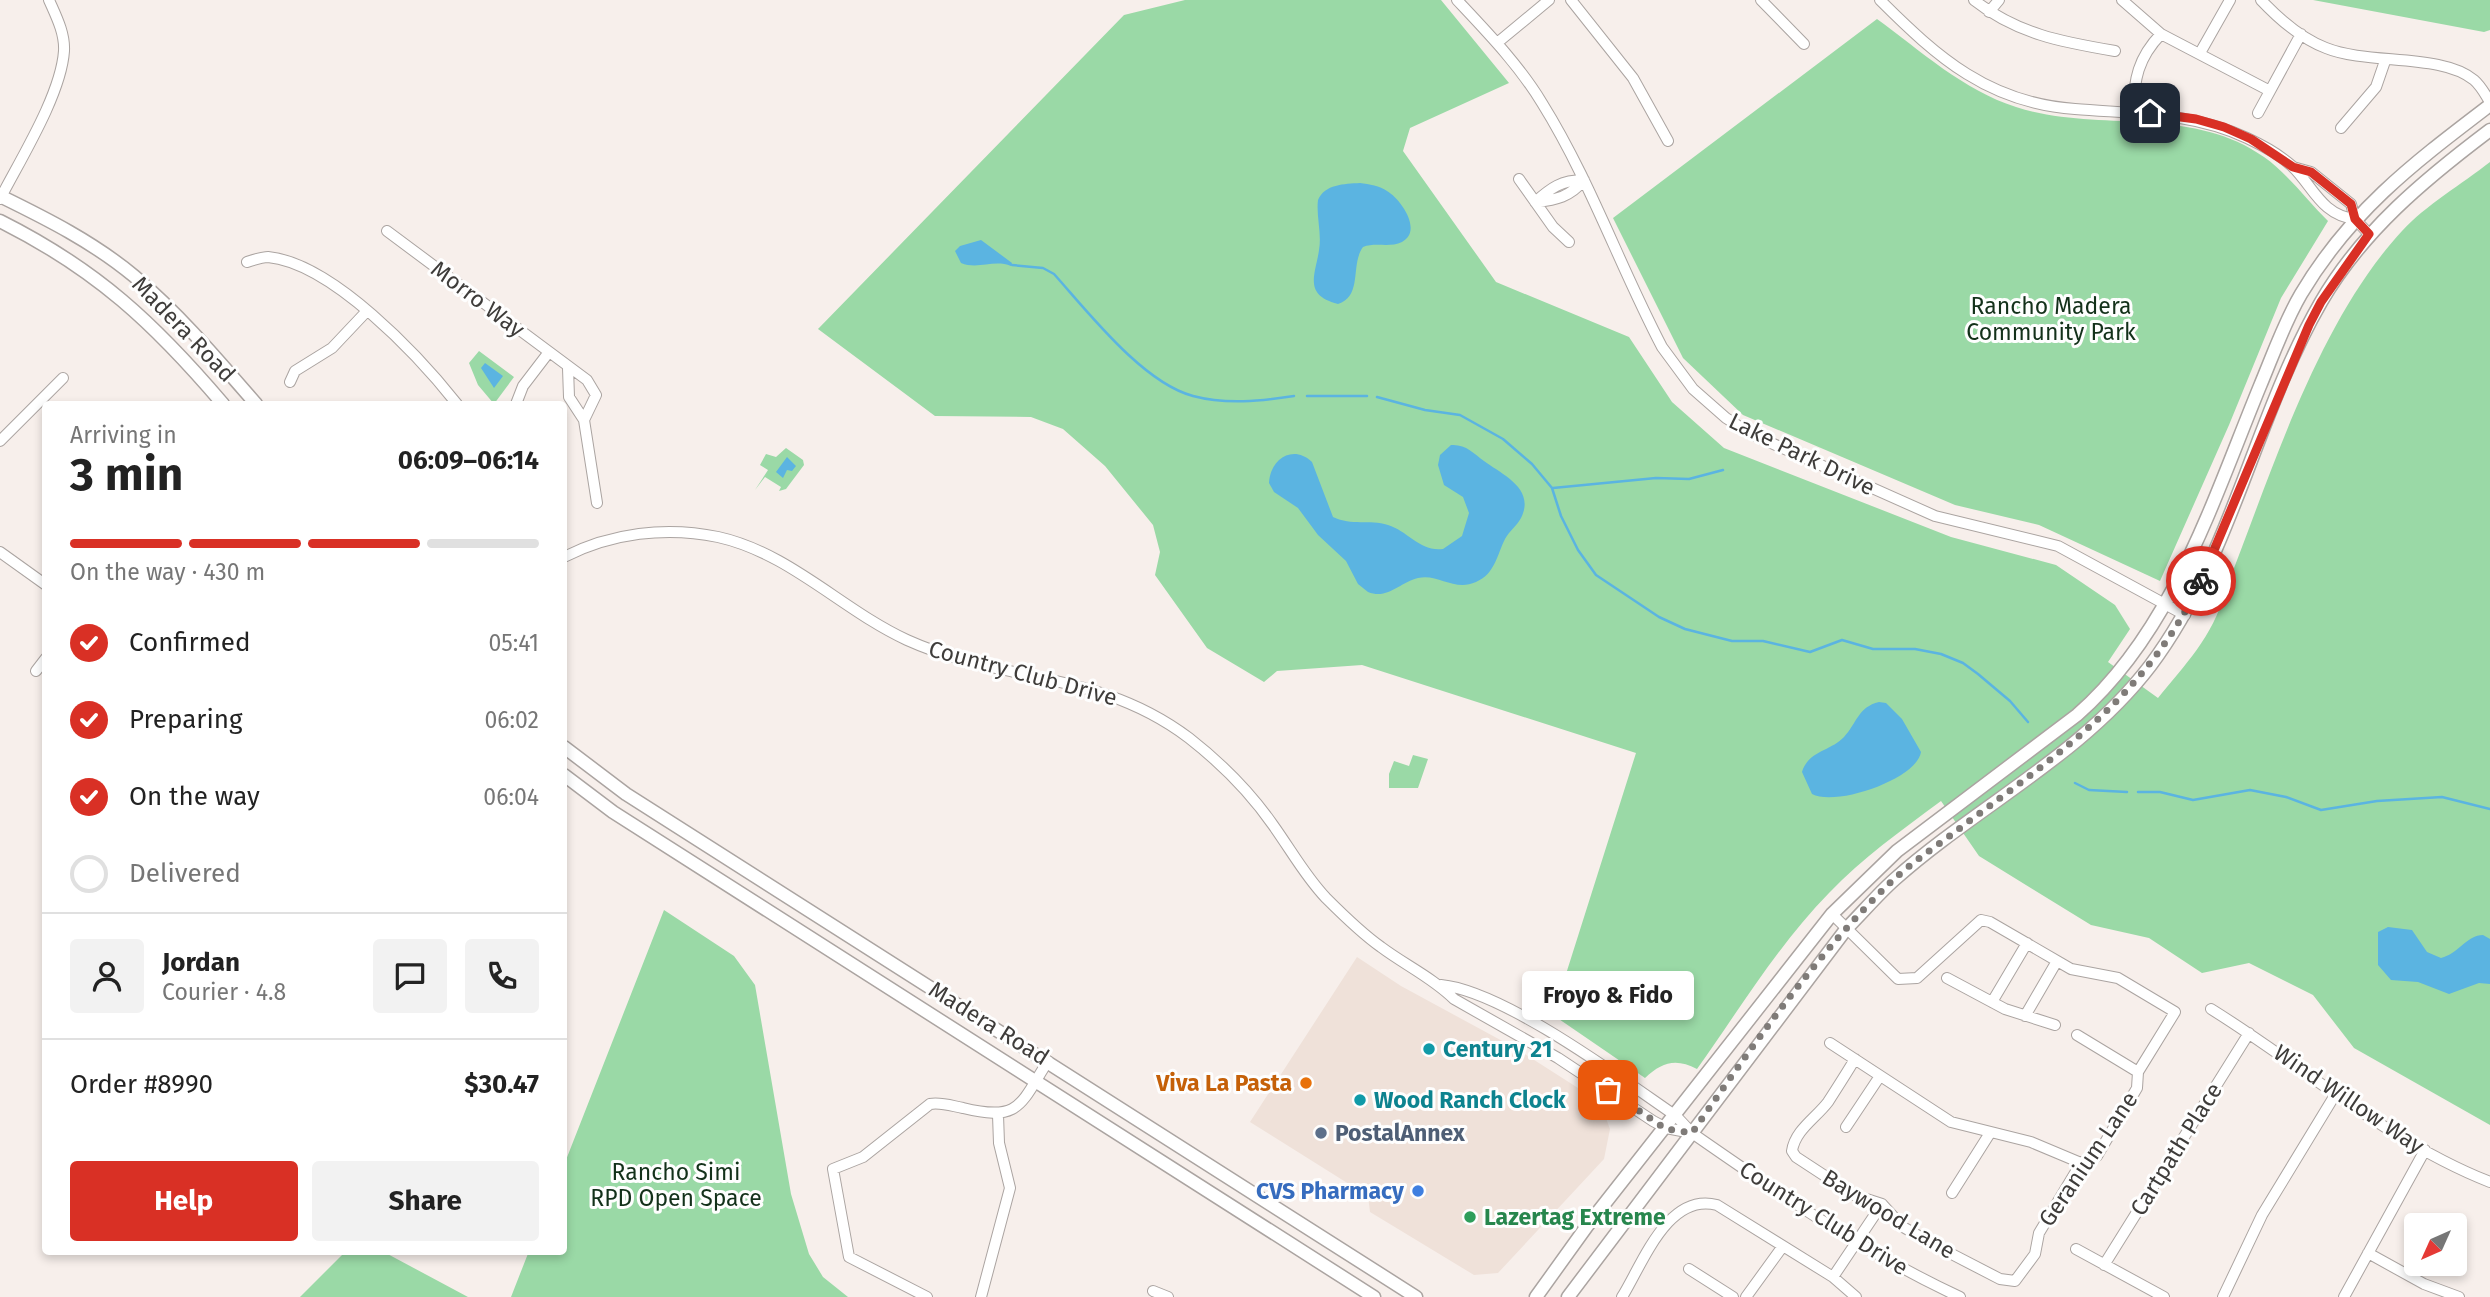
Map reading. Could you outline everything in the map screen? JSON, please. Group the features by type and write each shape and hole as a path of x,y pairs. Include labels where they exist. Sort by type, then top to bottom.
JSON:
{"main road":[{"path":"1536,1297 1587,1226 1666,1129 1832,914 1897,851 2098,696 2165,606 2190,555 2288,319 2301,295 2355,219 2399,174 2490,103"},
{"path":"1568,1297 1847,928 1894,879 2104,717 2149,667 2185,615 2321,302 2369,234 2449,161 2490,130"},
{"name":"Madera Road","path":"0,197 73,233 132,275 170,308 253,401"},
{"name":"Madera Road","path":"0,221 68,258 116,292 171,345 220,401"},
{"name":"Madera Road","path":"567,749 626,794 1416,1297"},
{"name":"Madera Road","path":"567,777 613,812 1037,1079 1374,1297"}],"street":[{"path":"0,197 56,84 64,52 62,34 49,0"},
{"name":"Lake Park Drive","path":"1457,0 1497,43 1542,102 1584,180 1662,347 1693,389 1726,418 1758,437 1935,516 2058,546 2185,615"},
{"path":"1497,43 1549,0"},
{"path":"1571,0 1633,78 1668,141"},
{"path":"1761,0 1804,44"},
{"path":"1880,0 1938,56 1993,89 2034,103 2072,109 2167,114 2224,127 2251,139 2293,167 2311,172 2351,204 2355,219 2369,234"},
{"path":"1974,0 1989,12 2038,37 2115,51"},
{"path":"1989,12 2000,0"},
{"path":"2122,0 2161,34 2270,91"},
{"path":"2200,53 2230,0"},
{"path":"2261,0 2301,34 2329,50 2385,61 2434,64 2457,70 2477,82 2490,103"},
{"path":"2133,112 2138,66 2147,49 2161,34"},
{"path":"2258,113 2301,34"},
{"path":"2342,128 2376,87 2385,61"},
{"path":"2293,167 2304,185 2339,217 2355,219"},
{"path":"1519,179 1553,227 1569,242"},
{"path":"1535,202 1552,186 1568,180 1584,180"},
{"name":"Morro Way","path":"387,231 587,380 595,390 594,401 584,420"},
{"path":"247,261 267,257 307,270 331,284 412,351 451,401"},
{"path":"290,382 295,371 332,348 366,312"},
{"path":"517,401 523,386 549,352"},
{"name":"Morro Way","path":"568,368 569,397 584,420 597,502"},
{"path":"0,441 63,378"},
{"name":"Country Club Drive","path":"567,555 604,540 630,535 670,532 719,537 768,555 878,624 933,650 1079,684 1138,706 1189,738 1236,780 1257,803 1302,870 1357,928 1441,985 1454,999 1558,1058 1666,1129 1692,1133"},
{"path":"0,552 42,582"},
{"path":"36,671 42,663"},
{"path":"1832,914 1898,979 1905,981 1917,978 1981,920 1990,922 2057,961 2025,1016"},
{"path":"1992,1002 2027,943"},
{"name":"Geranium Lane","path":"2015,1281 2035,1254 2039,1233 2081,1163 2096,1156 2137,1088 2138,1072 2175,1012 2118,978 2081,973 2057,961"},
{"path":"1947,978 1992,1002 2055,1025"},
{"name":"Country Club Drive","path":"1441,985 1457,987 1532,1022 1676,1116 1692,1133 1856,1241 1960,1297"},
{"name":"Wind Willow Way","path":"2211,1009 2335,1095 2425,1150 2490,1182"},
{"name":"Cartpath Place","path":"2104,1265 2249,1033"},
{"name":"Geranium Lane","path":"2077,1035 2138,1072"},
{"path":"1830,1044 1951,1122 2031,1142 2081,1163"},
{"name":"Baywood Lane","path":"1855,1059 1826,1105 1810,1120 1792,1151 1796,1157 1854,1195 1882,1204 1913,1232 2000,1279 2015,1281"},
{"path":"927,1297 849,1257 833,1169 863,1157 930,1104 998,1115 1015,1109 1048,1061"},
{"path":"1846,1127 1880,1076"},
{"path":"2223,1297 2262,1215 2335,1095"},
{"path":"981,1297 1010,1188 999,1143 998,1115"},
{"path":"1952,1194 1990,1133"},
{"path":"2344,1297 2425,1150"},
{"path":"1622,1297 1658,1237 1673,1217 1692,1203 1717,1205 1833,1278 1856,1297"},
{"path":"1833,1278 1882,1204"},
{"path":"1746,1297 1783,1246"},
{"path":"2076,1249 2164,1297"},
{"path":"2368,1253 2424,1284 2459,1297"},
{"path":"1689,1269 1733,1297"},
{"path":"1153,1291 1168,1297"}],"shaded area":[{"path":"1357,957 1401,986 1517,1049 1600,1102 1610,1129 1604,1159 1498,1273 1474,1275 1370,1212 1368,1196 1250,1122"}],"green space":[{"path":"1185,0 1441,0 1509,83 1410,128 1403,151 1496,282 1629,337 1672,402 1724,448 1951,537 2056,565 2115,605 2130,629 2108,662 2158,698 2197,649 2213,623 2298,404 2344,311 2402,231 2433,204 2490,162 2490,1125 2354,1048 2313,995 2249,963 2202,973 2149,938 2091,925 1979,856 1941,801 1869,856 1810,913 1776,956 1697,1069 1670,1063 1657,1068 1645,1078 1553,1015 1636,753 1362,665 1277,671 1264,682 1207,648 1155,575 1160,552 1153,525 1105,466 1063,429 1031,417 935,416 818,329 1124,15"},
{"path":"2313,0 2490,0 2490,30 2484,32"},
{"name":"Rancho Madera Community Park","path":"1877,19 1960,80 2016,107 2078,118 2175,125 2236,141 2272,163 2328,221 2281,298 2229,425 2160,581 2039,525 1955,505 1743,415 1683,358 1613,218"},
{"path":"479,351 514,377 496,401 491,401 478,385 469,363"},
{"path":"786,448 803,460 804,465 786,489 779,491 781,487 765,477 755,490 768,470 760,465 766,454 776,457"},
{"path":"1413,755 1428,759 1418,788 1389,788 1389,774 1394,761 1409,766"},
{"name":"Rancho Simi RPD Open Space","path":"664,910 734,956 755,985 791,1194 809,1254 823,1277 848,1297 511,1297 527,1255 567,1255 567,1157"},
{"path":"342,1255 389,1255 468,1297 300,1297"}],"water":[{"path":"1360,183 1384,189 1393,195 1408,215 1410,231 1408,237 1397,244 1363,247 1359,254 1351,294 1338,304 1319,295 1315,289 1314,275 1320,244 1318,200 1330,188"},
{"path":"981,240 1012,263 1011,266 961,263 955,251 960,246"},
{"path":"485,363 503,376 494,388 481,368"},
{"path":"1451,445 1469,450 1507,477 1524,498 1521,518 1505,539 1495,564 1482,579 1468,584 1453,584 1425,577 1382,594 1368,592 1358,584 1346,561 1318,535 1298,508 1274,492 1269,483 1270,474 1278,461 1290,454 1305,457 1312,462 1333,517 1388,525 1421,544 1443,549 1462,536 1469,513 1463,497 1444,485 1438,465 1440,455"},
{"path":"787,457 796,466 792,471 787,470 783,478 776,472"},
{"path":"1879,702 1886,703 1902,719 1921,752 1916,762 1891,781 1856,794 1823,797 1812,794 1802,772 1805,765 1814,755 1839,742 1862,712"},
{"path":"2388,927 2412,930 2427,952 2441,958 2472,938 2483,935 2490,939 2490,984 2479,983 2449,994 2418,982 2391,980 2378,965 2378,932"}],"waterway":[{"path":"1012,265 1043,268 1054,274 1117,344 1136,362 1174,389 1193,396 1231,401 1294,396"},
{"path":"1307,396 1367,396"},
{"path":"1377,397 1425,410 1460,415 1503,439 1532,464 1552,488 1561,516 1578,550 1596,575 1659,617 1685,629 1732,641 1763,641 1810,652 1842,640 1873,649 1915,649 1941,654 1963,663 1978,674 2010,701 2028,722"},
{"path":"1553,488 1656,478 1689,479 1723,470"},
{"path":"2075,783 2089,790 2127,792"},
{"path":"2138,792 2160,792 2193,800 2250,790 2286,797 2321,810 2377,801 2442,797 2490,809"}],"way so far":[{"path":"1608,1090 1666,1129 1692,1133 1829,948 1847,928 1894,879 2104,717 2149,667 2185,615 2201,581"}],"place":[{"name":"Century 21","path":"1429,1049"},
{"name":"Viva La Pasta","path":"1306,1083"},
{"name":"Froyo & Fido","path":"1608,1090"},
{"name":"Wood Ranch Clock","path":"1360,1100"},
{"name":"PostalAnnex","path":"1321,1133"},
{"name":"CVS Pharmacy","path":"1418,1191"},
{"name":"Lazertag Extreme","path":"1470,1217"}],"route":[{"path":"2150,113 2196,119 2224,127 2251,139 2293,167 2311,172 2351,204 2355,219 2369,234 2321,302 2309,325 2201,581"}]}
